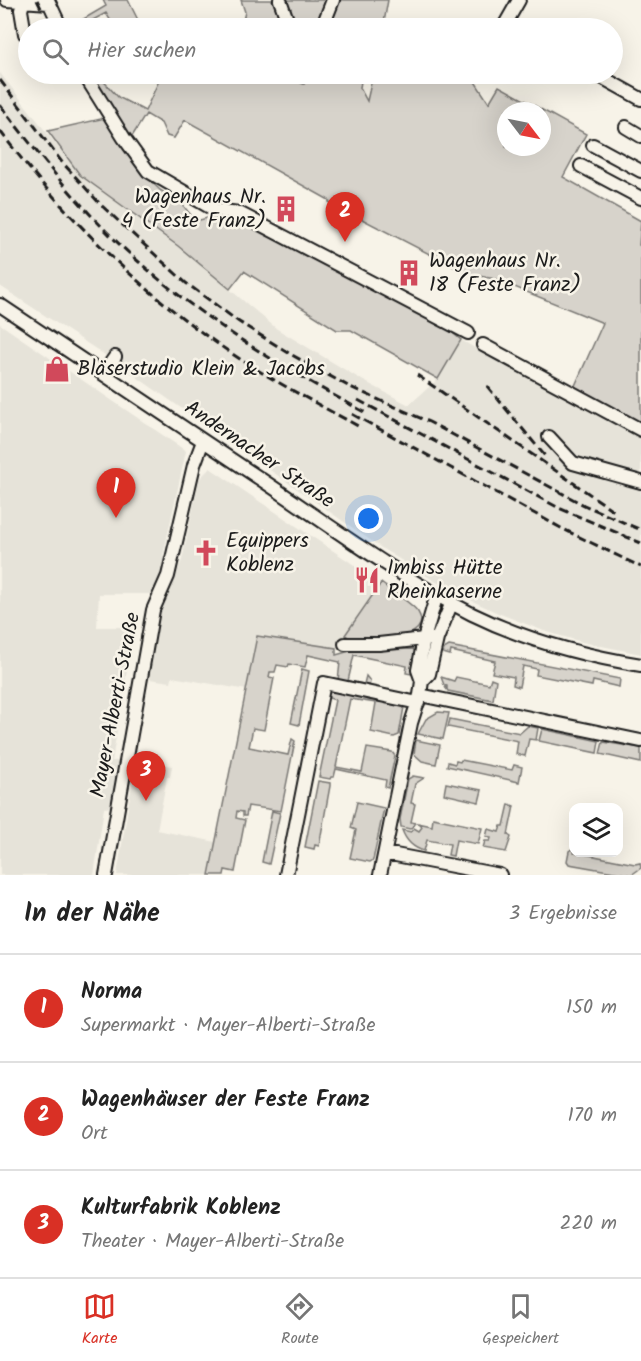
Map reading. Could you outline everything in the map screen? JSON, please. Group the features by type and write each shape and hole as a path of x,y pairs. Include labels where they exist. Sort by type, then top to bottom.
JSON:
{"street":[{"path":"7,0 23,3 49,2 56,18"},
{"path":"280,0 286,18"},
{"path":"326,18 333,0"},
{"path":"512,18 519,0"},
{"path":"22,18 23,3"},
{"path":"90,84 138,160 158,179 215,210 239,213 468,333"},
{"path":"614,84 641,99"},
{"path":"626,127 641,136"},
{"path":"593,145 641,171"},
{"path":"581,166 641,198"},
{"name":"Andernacher Straße","path":"0,305 437,594 504,628 579,653 641,665"},
{"path":"483,345 641,430"},
{"path":"103,374 115,357"},
{"path":"549,437 573,463 641,482"},
{"name":"Mayer-Alberti-Straße","path":"106,875 153,610 172,565 194,465 203,441"},
{"path":"380,875 411,723 419,699 422,681 418,670 424,639 437,594"},
{"path":"422,681 429,674 437,639 452,602"},
{"path":"345,644 379,644 437,639"},
{"path":"286,875 324,683 641,741"},
{"path":"385,853 500,875"}],"shaded area":[{"path":"103,0 128,0 137,18 109,18 106,13 97,18 85,18 106,6"},
{"path":"241,0 276,0 280,14 279,18 244,18 245,12"},
{"path":"288,0 388,0 385,18 290,18"},
{"path":"0,73 80,175 178,246 277,329 362,380 409,405 438,379 461,340 524,370 641,434 641,654 582,642 544,631 451,591 383,549 108,357 0,286"},
{"path":"96,84 106,84 118,97 145,111 157,84 361,84 360,88 367,101 371,84 477,84 489,103 499,86 528,102 497,102 497,156 551,156 551,115 586,134 563,177 641,221 639,245 641,246 641,424 574,388 603,323 495,279 468,274 329,202 185,120 174,138 167,136 161,123 146,114 131,138"},
{"path":"105,118 138,169 160,190 181,203 196,221 215,216 232,217 315,260 347,273 443,325 461,340 438,379 351,330 337,330 244,271 230,289 178,246 80,175 48,131"},
{"path":"0,324 186,451 163,556 171,558 154,594 99,594 97,627 134,627 112,761 118,761 111,807 104,808 94,875 0,875"},
{"path":"210,468 381,583 336,648 258,636 247,690 172,677 171,682 149,679 160,614 182,560 199,479"},
{"path":"381,583 415,608 421,621 418,628 400,638 376,642 358,641 345,635"},
{"path":"257,636 336,648 336,655 350,651 413,649 417,653 411,674 406,673 407,666 354,655 348,681 364,684 366,676 370,681 369,687 338,681 340,662 308,655 305,667 289,664 288,667 277,665 275,672 270,672 269,677 274,678 264,730 253,728 249,747 288,755 292,739 295,741 281,811 248,806 246,816 243,816 243,812 237,811 236,818 245,820 235,872 225,870 224,875 209,875"},
{"path":"449,646 620,679 619,687 593,681 592,686 536,675 537,669 523,666 519,687 513,685 514,677 492,673 495,661 451,651 450,655 443,653 444,649"},
{"path":"302,669 309,671 299,725 291,723"},
{"path":"441,677 454,681 456,677 489,684 491,678 496,680 493,700 448,691"},
{"path":"331,691 404,707 399,735 394,737 371,732 376,703 350,699 336,767 362,772 367,748 392,752 395,756 388,788 385,787 386,780 336,769 334,777 330,779 319,777 335,700 326,697"},
{"path":"438,712 449,713 443,739 418,734 426,719"},
{"path":"450,719 520,733 528,726 538,728 536,740 529,739 525,756 516,754 518,741 448,727"},
{"path":"542,729 599,741 597,753 539,741"},
{"path":"416,740 440,745 436,764 422,761 414,754"},
{"path":"603,742 641,748 641,763 600,754"},
{"path":"136,759 172,766 170,777 167,777 157,830 216,842 209,875 117,875"},
{"path":"456,761 512,770 514,765 522,767 519,782 447,766 448,762 455,764"},
{"path":"413,776 424,778 415,784 411,803 415,804 411,822 416,823 410,829 401,827 400,819 408,779"},
{"path":"318,781 330,783 330,786 319,846 315,845 314,849 305,847"},
{"path":"446,783 482,790 479,802 444,794"},
{"path":"357,802 384,808 373,860 370,862 350,858 356,830 351,828"},
{"path":"509,804 514,806 508,835 511,837 506,852 483,848 485,841 490,841 491,838 486,837 488,829 499,832 501,826 504,826"},
{"path":"272,811 280,813 269,864 262,862"},
{"path":"433,818 482,828 478,844 456,840 453,856 448,855 450,844 427,840 424,851 416,848 408,841 402,830 411,832 414,828 419,831 422,827 418,823 432,826"},
{"path":"569,851 569,857 599,857 640,863 641,868 631,875 569,864 567,861"}],"railway":[{"path":"37,0 42,10"},
{"path":"0,80 61,161 101,205 186,283 239,322 348,386 429,422 584,505 641,530"},
{"path":"0,105 83,207 165,284 248,344 366,413"},
{"path":"0,131 50,193 77,222 164,303 228,351 358,426"},
{"path":"417,375 617,513"},
{"path":"487,386 545,456"},
{"path":"358,400 559,508 641,543"},
{"path":"352,414 561,528 641,567"}],"place":[{"name":"Wagenhaus Nr. 4 (Feste Franz)","path":"286,209"},
{"name":"Wagenhäuser der Feste Franz","path":"345,242"},
{"name":"Wagenhaus Nr. 18 (Feste Franz)","path":"409,273"},
{"name":"Bläserstudio Klein & Jacobs","path":"57,369"},
{"name":"Norma","path":"116,518"},
{"name":"Equippers Koblenz","path":"206,553"},
{"name":"Imbiss Hütte Rheinkaserne","path":"367,580"},
{"name":"Kulturfabrik Koblenz","path":"146,801"}]}
